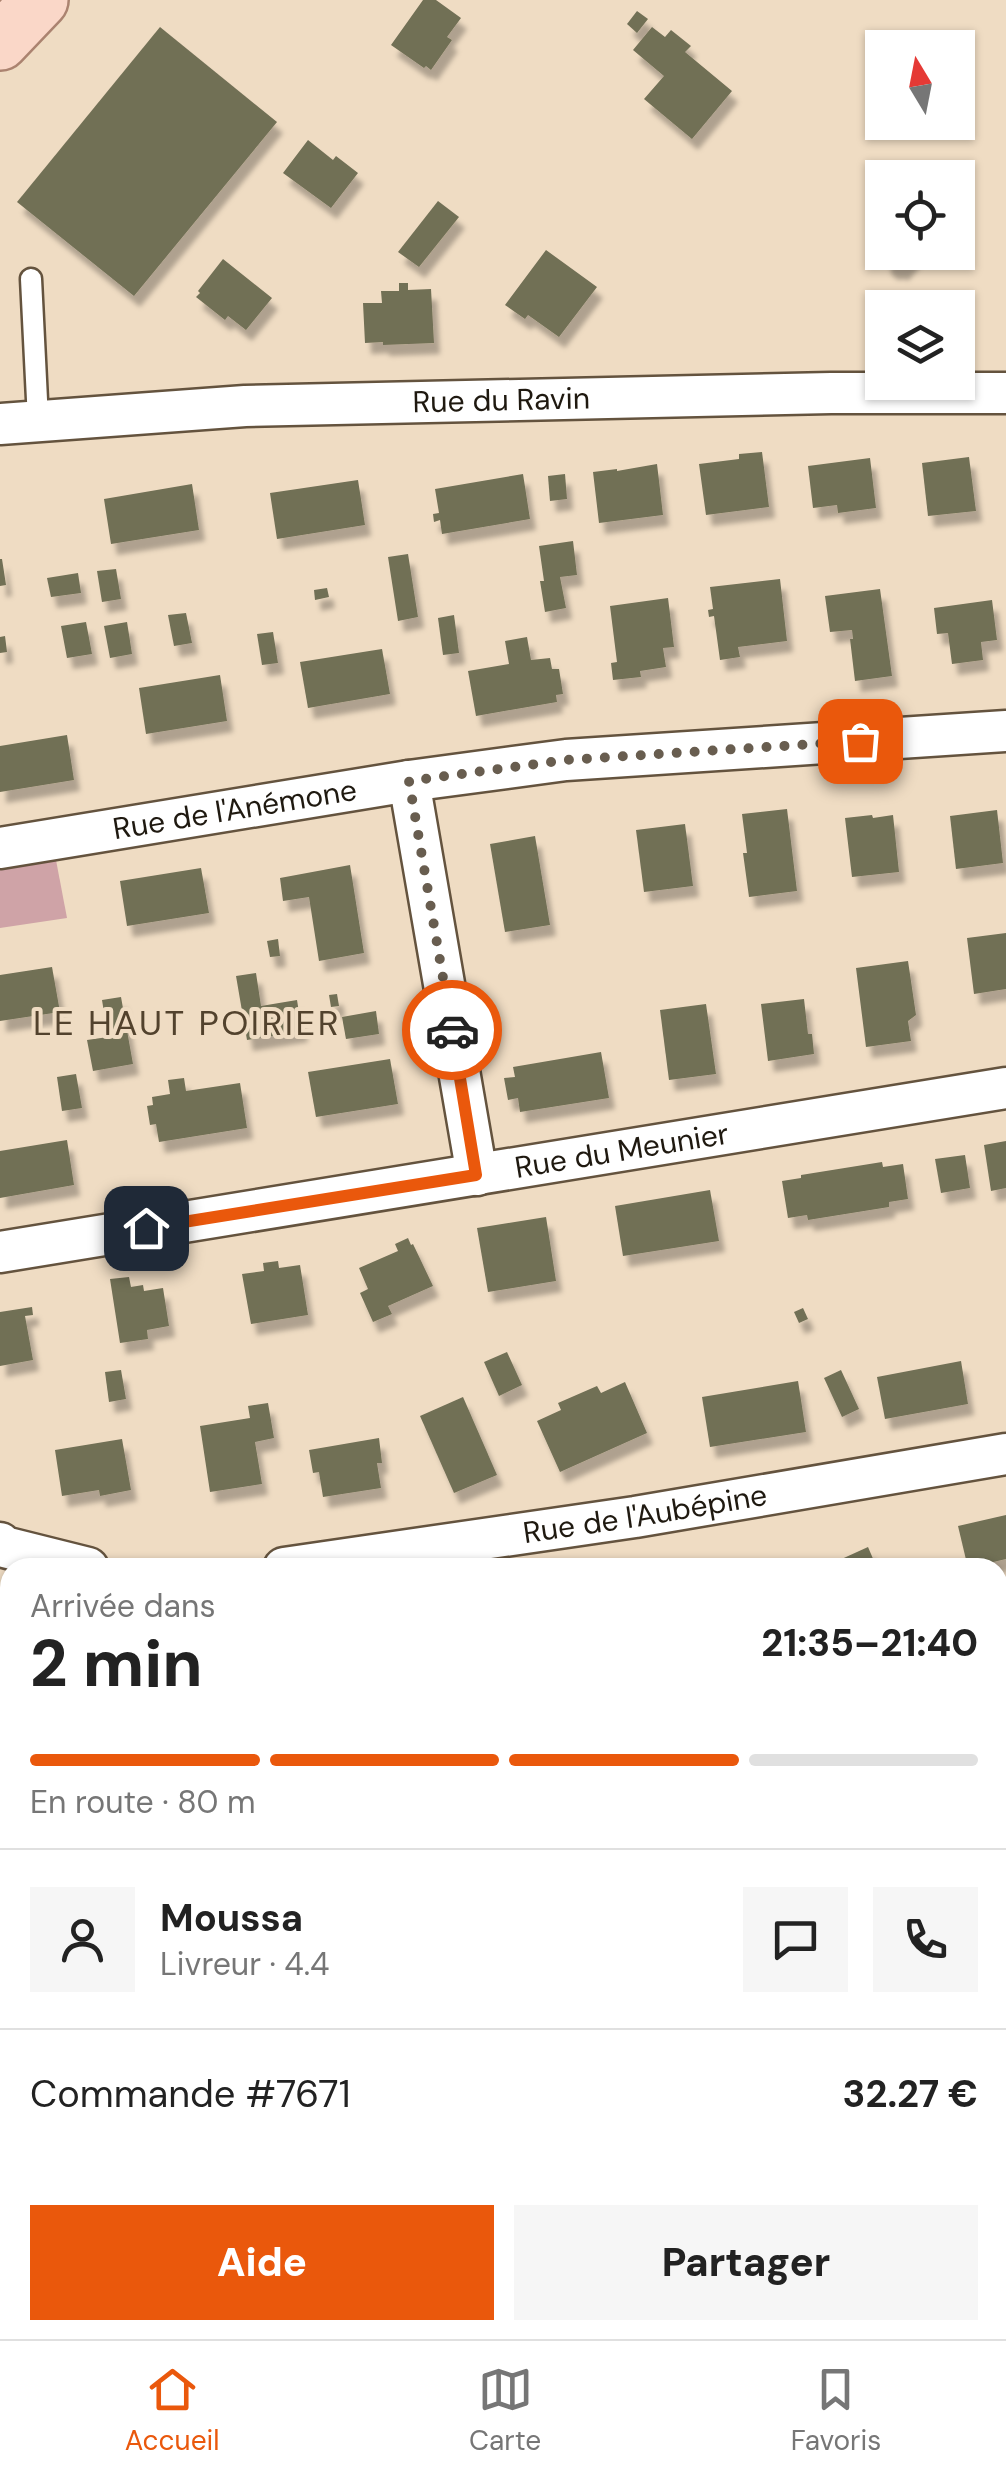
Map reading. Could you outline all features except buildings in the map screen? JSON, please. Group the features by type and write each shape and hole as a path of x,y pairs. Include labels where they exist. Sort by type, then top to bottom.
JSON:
{"main road":[{"path":"0,42 40,0"}],"street":[{"name":"Rue du Ravin","path":"19,422 245,406 831,392 1006,393"},
{"name":"Rue de l'Anémone","path":"0,848 409,781 566,760 1006,732"},
{"path":"409,781 476,1175"},
{"name":"Rue du Meunier","path":"0,1252 1006,1088"},
{"name":"Rue de l'Aubépine","path":"353,1558 635,1517 1006,1454"},
{"path":"0,1543 48,1558"}],"lane":[{"path":"19,422 30,279"}],"shaded area":[{"path":"52,839 67,918 0,928 0,848"}],"way so far":[{"path":"452,1030 409,781 566,760 860,741"}],"district":[{"name":"LE HAUT POIRIER","path":"187,1023"}],"route":[{"path":"146,1228 476,1175 452,1030"}]}
